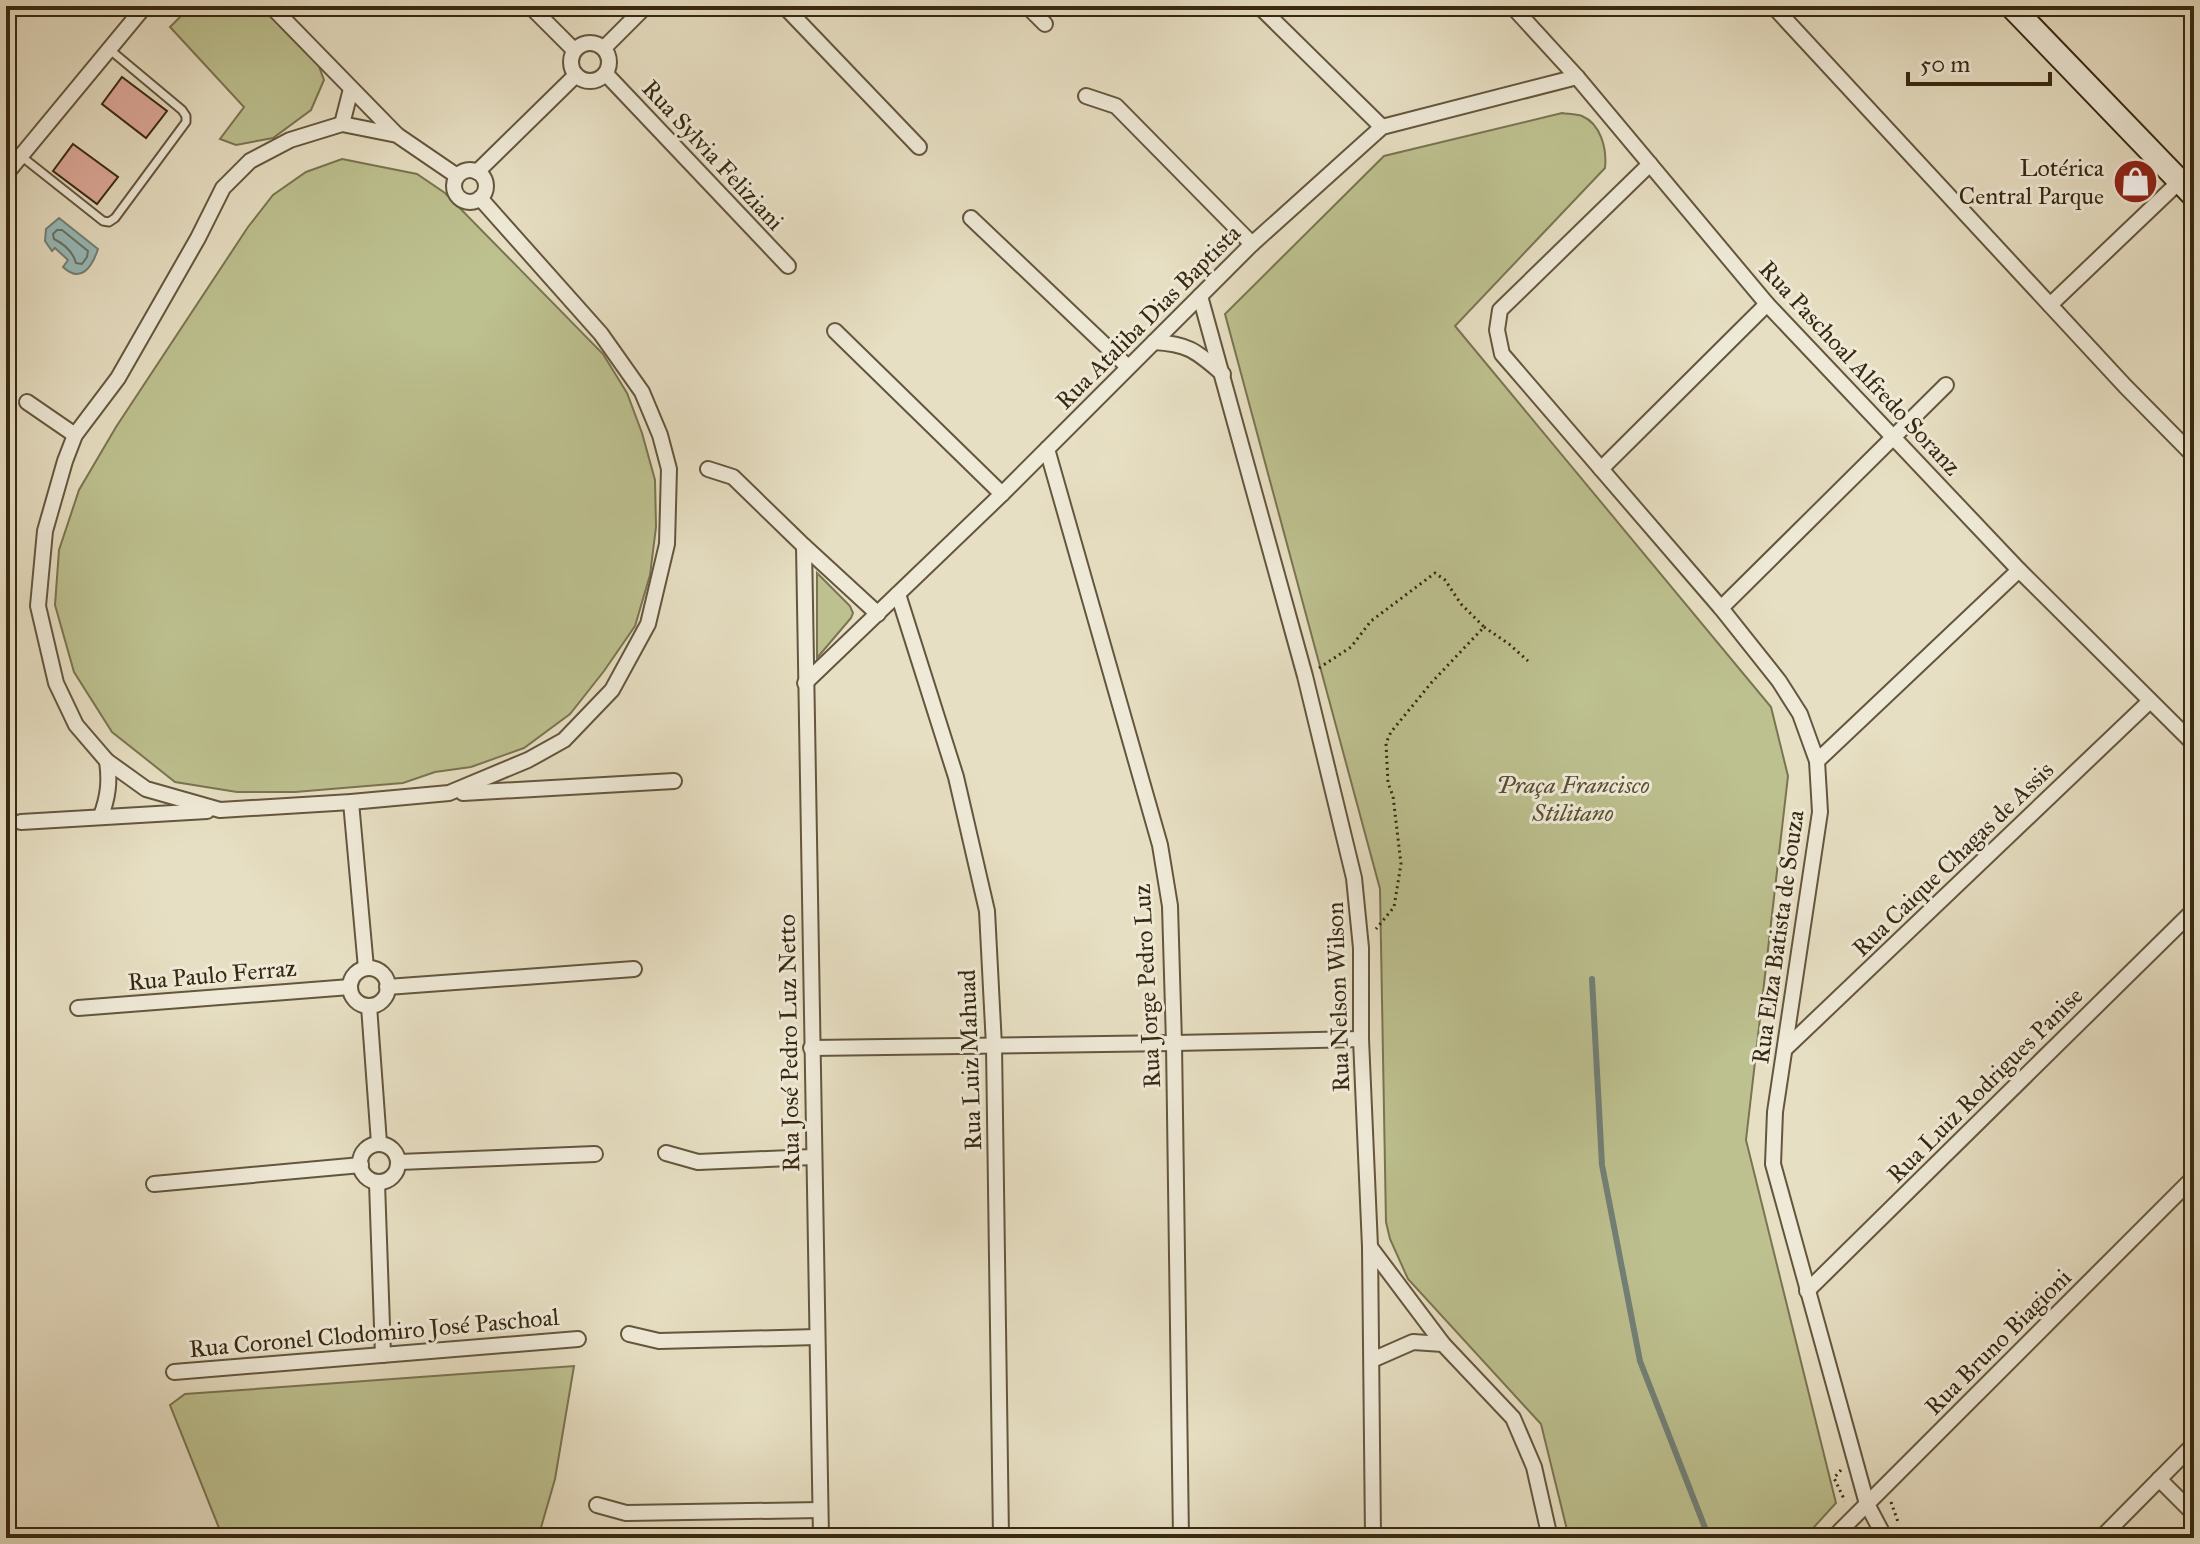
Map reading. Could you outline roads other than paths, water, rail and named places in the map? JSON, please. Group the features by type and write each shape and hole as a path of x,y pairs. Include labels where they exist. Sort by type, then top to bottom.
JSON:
{"main road":[{"path":"2011,6 2189,184"}],"street":[{"path":"6,174 145,6"},
{"path":"271,6 397,135 457,176"},
{"path":"530,6 574,50"},
{"path":"604,48 646,6"},
{"path":"784,6 919,147"},
{"path":"1027,6 1045,24"},
{"path":"1259,6 1382,127"},
{"name":"Rua Paschoal Alfredo Soranz","path":"1512,6 1577,77 1767,304 2019,570 2194,744"},
{"path":"1773,6 2194,456"},
{"path":"587,43 604,48 609,59 606,74 593,81 585,81 576,75 571,65 574,50 587,43"},
{"name":"Rua Sylvia Feliziani","path":"606,74 788,266"},
{"path":"477,172 576,75"},
{"name":"Rua Ataliba Dias Baptista","path":"805,683 1002,494 1252,244 1382,127 1577,77"},
{"path":"342,124 351,89"},
{"path":"1086,96 1116,106 1252,244"},
{"path":"220,810 146,789 107,761 76,725 56,683 38,606 45,531 75,435 118,378 223,188 250,161 290,140 342,124 397,135"},
{"name":"Rua Elza Batista de Souza","path":"1650,164 1500,310 1497,330 1502,354 1721,608 1779,681 1800,714 1817,761 1820,812 1775,1112 1773,1164 1867,1504 1885,1538"},
{"path":"465,170 477,172 486,187 480,198 468,202 457,196 454,184 457,176 465,170"},
{"path":"2050,305 2189,184"},
{"path":"449,793 528,760 564,740 612,690 648,624 667,544 669,469 660,435 642,392 601,334 480,198"},
{"path":"971,218 1128,367"},
{"name":"Rua Nelson Wilson","path":"1200,296 1305,676 1354,878 1361,948 1361,1039 1370,1247 1373,1538"},
{"path":"1601,469 1767,304"},
{"path":"835,331 1002,494"},
{"path":"1154,342 1178,343 1198,352 1223,374"},
{"path":"1721,608 1946,385"},
{"path":"27,402 75,435"},
{"name":"Rua Jorge Pedro Luz","path":"1047,449 1160,845 1170,906 1181,1538"},
{"path":"708,469 733,477 878,614"},
{"name":"Rua José Pedro Luz Netto","path":"804,546 821,1538"},
{"path":"1817,761 2019,570"},
{"name":"Rua Luiz Mahuad","path":"898,594 956,777 987,911 994,1046 1001,1538"},
{"name":"Rua Caique Chagas de Assis","path":"1786,1048 2150,701"},
{"path":"101,816 110,778 107,761"},
{"path":"21,822 674,781"},
{"path":"351,802 366,968"},
{"name":"Rua Luiz Rodrigues Panise","path":"1807,1291 2194,910"},
{"path":"366,968 383,975 387,987 384,998 369,1006 353,998 350,987 356,973 366,968"},
{"path":"387,987 634,969"},
{"name":"Rua Paulo Ferraz","path":"78,1008 350,987"},
{"path":"369,1006 379,1143"},
{"path":"811,1048 1361,1039"},
{"path":"379,1143 392,1148 399,1162 393,1176 377,1183 366,1176 361,1165 363,1153 379,1143"},
{"path":"666,1153 698,1162 813,1157"},
{"path":"399,1162 595,1154"},
{"path":"154,1184 361,1165"},
{"name":"Rua Bruno Biagioni","path":"1833,1538 2194,1177"},
{"path":"377,1183 383,1355"},
{"path":"1370,1247 1443,1344 1513,1418 1534,1467 1550,1538"},
{"path":"629,1334 659,1341 817,1337"},
{"name":"Rua Coronel Clodomiro José Paschoal","path":"174,1372 578,1339"},
{"path":"1372,1360 1413,1342 1443,1344"},
{"path":"2101,1538 2194,1444"},
{"path":"2159,1479 2194,1514"},
{"path":"597,1505 626,1513 820,1510"}],"lane":[{"path":"21,156 103,221 109,222 115,218 186,122 186,116 109,49"}],"water":[{"path":"59,218 98,249 93,262 80,274 63,267 68,260 55,248 52,251 45,241 46,229"}],"waterway":[{"path":"1592,979 1602,1165 1640,1361 1709,1538"}],"place":[{"name":"Lotérica Central Parque","path":"2135,182"}],"park label":[{"name":"Praça Francisco Stilitano","path":"1573,799"}]}
